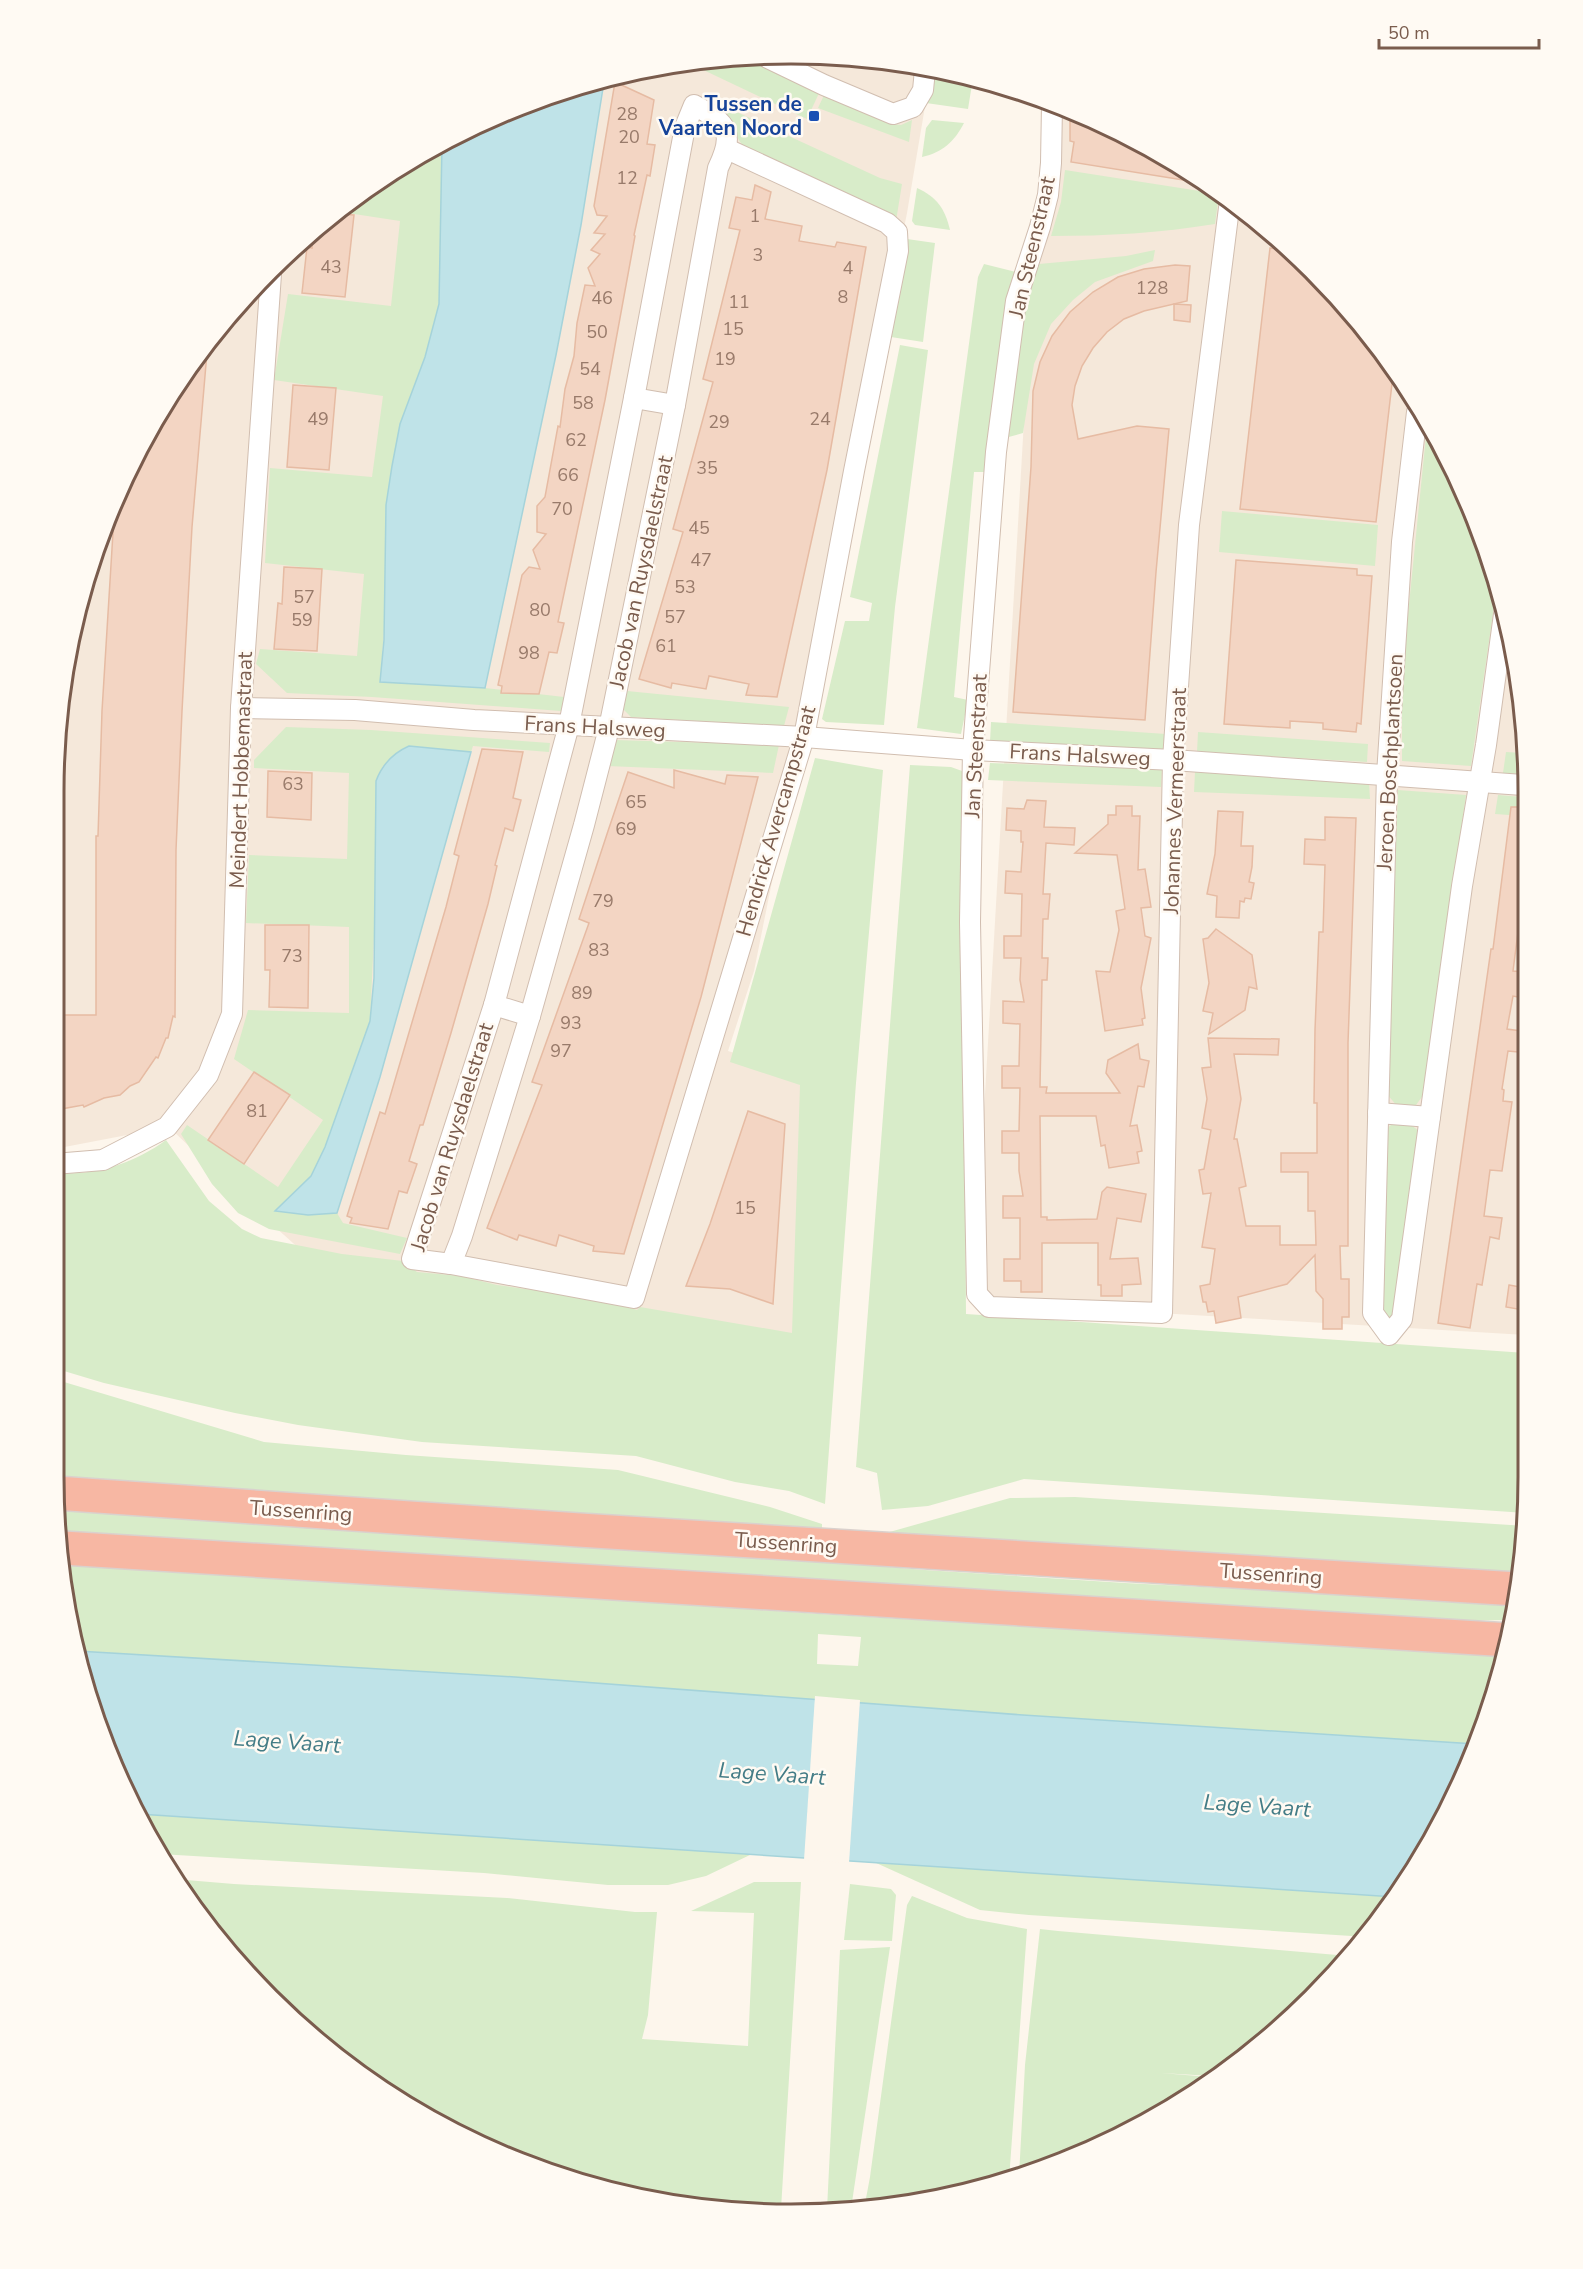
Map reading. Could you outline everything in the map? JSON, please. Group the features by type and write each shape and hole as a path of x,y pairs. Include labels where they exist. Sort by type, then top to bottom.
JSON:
{"highway":[{"name":"Tussenring","path":"65,1494 579,1530 1510,1589"},
{"path":"68,1548 1500,1639"}],"street":[{"path":"781,64 893,114 913,107 923,90 924,77"},
{"name":"Jacob van Ruysdaelstraat","path":"694,105 712,114 721,122 727,136 727,149 718,168 675,405 609,728 530,1016 462,1236 451,1264 412,1259 494,1005 569,725 685,127 694,105"},
{"name":"Jan Steenstraat","path":"1052,113 1048,195 1016,302 996,452 973,750 970,922 977,1294 989,1307 1071,1311"},
{"name":"Hendrick Avercampstraat","path":"451,1264 634,1298 804,737 898,251 897,232 887,223 727,149"},
{"name":"Johannes Vermeerstraat","path":"1071,1311 1162,1313 1173,760 1189,525 1229,211"},
{"name":"Meindert Hobbemastraat","path":"64,1163 103,1160 167,1127 208,1075 232,1014 242,708 270,284"},
{"path":"634,398 675,405"},
{"name":"Jeroen Boschplantsoen","path":"1416,420 1402,542 1387,775 1373,1313 1389,1335 1402,1319 1501,633"},
{"name":"Frans Halsweg","path":"242,708 354,710 609,728 804,737 973,750 1173,760 1518,785"},
{"name":"Jacob van Ruysdaelstraat","path":"494,1005 530,1016"},
{"path":"1378,1113 1430,1117"}],"shaded area":[{"path":"792,64 839,66 930,78 907,213 754,971 728,1051 812,1077 802,1345 330,1276 246,1201 169,1127 64,1147 66,744 78,650 103,558 139,470 187,388 215,349 277,277 349,215 428,162 470,139 513,120 603,89 650,78 744,66"},
{"path":"1056,115 1113,139 1195,187 1271,245 1306,277 1338,312 1396,388 1421,428 1444,470 1463,513 1494,603 1505,650 1517,744 1518,1335 973,1302 1036,213"}],"green space":[{"path":"766,65 820,91 807,119 704,70"},
{"path":"932,79 972,87 968,109 926,103"},
{"path":"825,93 891,124 901,125 912,120 909,142 818,108"},
{"path":"715,102 880,178 902,184 896,221 744,148"},
{"path":"932,120 964,123 947,145 922,157 926,128"},
{"path":"443,154 439,304 425,357 400,424 380,682 485,688 564,697 561,711 287,693 256,664 260,649 357,656 364,574 265,563 270,468 372,477 383,396 274,380 288,294 391,306 400,221 351,214 388,187"},
{"path":"1065,170 1201,191 1218,203 1215,224 1133,233 1051,236 1061,202"},
{"path":"917,188 930,195 939,204 950,230 915,225 912,221"},
{"path":"907,239 935,243 923,342 891,337"},
{"path":"1155,250 1153,261 1095,282 1073,300 1051,324 1034,364 1023,433 1005,438 1025,296 1039,264 1126,256"},
{"path":"984,264 1016,272 985,472 974,472 954,697 968,700 961,734 917,728 978,277"},
{"path":"900,345 928,350 895,607 884,725 826,722 822,719 845,621 869,621 872,603 850,597"},
{"path":"1426,437 1463,513 1494,604 1471,766 1402,761 1402,674"},
{"path":"1222,511 1378,525 1375,566 1219,552"},
{"path":"627,691 789,707 784,726 631,717 622,708"},
{"path":"991,722 1166,734 1164,752 990,742"},
{"path":"286,727 371,730 550,743 549,752 473,746 471,752 409,746 400,750 382,767 370,1021 325,1147 311,1176 275,1211 308,1215 337,1213 343,1223 407,1238 400,1254 269,1229 238,1213 212,1184 181,1134 187,1125 278,1187 323,1120 234,1059 248,1010 349,1013 349,927 246,923 249,855 347,859 349,773 254,768 254,760"},
{"path":"1198,732 1368,744 1367,762 1197,752"},
{"path":"615,740 779,745 773,773 607,766"},
{"path":"1506,752 1517,753 1518,774 1503,773"},
{"path":"815,758 883,770 856,1083 825,1504 789,1491 735,1482 636,1456 422,1442 298,1425 104,1383 64,1371 64,1173 113,1167 140,1156 166,1140 209,1201 242,1229 261,1238 342,1254 403,1261 417,1272 461,1276 525,1289 595,1296 637,1310 640,1307 792,1333 800,1085 730,1062"},
{"path":"990,763 1162,769 1161,787 988,780"},
{"path":"910,765 951,767 962,771 966,1314 1518,1352 1517,1512 1024,1479 928,1506 882,1510 877,1473 856,1467"},
{"path":"1195,772 1369,782 1370,799 1194,792"},
{"path":"1398,790 1466,795 1424,1094 1416,1105 1397,1106 1387,1094"},
{"path":"1498,795 1518,797 1518,816 1495,814"},
{"path":"1391,1125 1411,1125 1423,1134 1393,1321 1385,1318 1381,1308 1382,1133"},
{"path":"64,1382 264,1442 618,1470 770,1507 822,1524 822,1531 64,1478"},
{"path":"1075,1497 1517,1525 1512,1575 879,1535 1010,1498"},
{"path":"65,1509 721,1553 925,1570 1125,1583 1507,1603 1505,1620 1369,1622 67,1534"},
{"path":"70,1561 820,1614 1496,1655 1468,1744 1023,1715 515,1677 86,1652 78,1619","holes":["818,1634 861,1637 858,1666 817,1664"]},
{"path":"148,1815 752,1854 706,1876 668,1885 608,1885 484,1873 171,1855"},
{"path":"874,1862 1385,1896 1355,1936 980,1910"},
{"path":"186,1880 507,1898 635,1912 657,1912 648,2015 642,2039 748,2046 754,1913 691,1911 754,1882 801,1882 781,2204 697,2198 650,2191 603,2180 558,2166 470,2130 388,2082 312,2024 277,1992 245,1957"},
{"path":"850,1884 891,1889 896,1895 892,1941 844,1940"},
{"path":"912,1896 967,1918 1027,1929 1010,2171 933,2191 866,2200 870,2177 907,1905"},
{"path":"1040,1929 1339,1955 1306,1992 1271,2024 1204,2076 1161,2073 1203,2076 1195,2082 1113,2130 1019,2168 1025,2065"},
{"path":"890,1947 852,2202 827,2203 840,1950"}],"water":[{"path":"603,89 581,225 556,355 485,688 380,682 384,640 386,505 392,466 400,424 425,357 439,304 442,154 513,120"},
{"path":"409,746 471,752 380,1077 337,1213 308,1215 275,1211 311,1176 325,1147 370,1021 374,978 376,781 389,760"},
{"name":"Lage Vaart","path":"86,1652 515,1677 1023,1715 1468,1744 1444,1799 1421,1841 1385,1896 148,1815 120,1756 103,1711"}],"pier":[{"path":"815,1696 860,1700 849,1863 804,1860"}],"building":[{"path":"621,85 654,100 647,144 655,145 650,176 647,175 634,235 605,400 558,622 564,623 557,653 549,652 539,694 501,693 502,686 498,685 522,575 529,567 540,569 533,550 546,534 537,532 537,506 545,497 558,426 560,427 565,389 574,356 577,323 585,285 595,286 588,268 600,254 591,250 605,234 594,233 607,216 597,215 594,206 614,86"},
{"path":"1070,120 1113,139 1184,180 1071,162 1074,142 1070,141"},
{"path":"755,185 771,192 765,219 802,226 799,241 835,247 837,242 866,247 827,470 777,697 746,695 749,684 709,676 706,689 672,683 671,688 639,679 683,532 673,529 713,382 703,379 740,230 729,228 736,197 752,200"},
{"path":"349,215 354,215 345,297 302,293 307,250 312,248 312,245"},
{"path":"1270,248 1275,249 1306,277 1338,312 1392,383 1376,522 1240,509"},
{"path":"1175,265 1190,266 1187,301 1144,311 1124,319 1107,332 1093,348 1082,366 1075,386 1072,405 1078,439 1137,426 1169,429 1145,720 1013,712 1031,467 1033,391 1040,362 1052,336 1070,312 1093,292 1118,277 1144,269"},
{"path":"1174,304 1191,305 1190,322 1174,320"},
{"path":"206,361 192,527 182,711 176,850 175,1017 173,1016 168,1038 158,1058 156,1057 139,1082 120,1095 104,1098 84,1107 83,1105 64,1108 64,1015 96,1015 96,836 98,836 102,711 113,531 139,470 162,428"},
{"path":"293,385 336,388 329,470 287,467"},
{"path":"1236,560 1357,569 1357,575 1372,576 1361,724 1357,723 1356,732 1323,729 1323,723 1290,721 1290,728 1224,724"},
{"path":"284,567 322,569 317,651 274,649 278,603 282,604"},
{"path":"482,749 523,752 513,798 521,800 513,831 505,828 488,904 451,1033 423,1125 420,1125 409,1161 417,1164 407,1193 399,1191 388,1229 350,1223 352,1218 347,1216 380,1112 385,1114 446,907 459,856 454,854"},
{"path":"674,770 725,784 727,775 758,777 701,997 624,1254 593,1251 594,1246 559,1235 556,1246 519,1235 517,1240 487,1228 542,1085 532,1082 589,923 579,919 608,831 628,772 674,788"},
{"path":"268,771 312,773 311,820 267,817"},
{"path":"1027,800 1046,801 1044,827 1075,828 1074,845 1046,843 1043,894 1050,894 1048,919 1043,919 1042,958 1048,958 1047,980 1042,980 1040,1087 1047,1087 1046,1093 1120,1093 1106,1073 1108,1060 1138,1044 1140,1059 1149,1061 1144,1087 1138,1086 1130,1126 1137,1125 1142,1151 1137,1152 1139,1163 1109,1168 1105,1145 1101,1146 1096,1116 1040,1116 1041,1217 1047,1217 1047,1220 1097,1219 1102,1192 1107,1187 1146,1194 1141,1222 1117,1218 1110,1259 1138,1258 1141,1284 1122,1285 1122,1296 1101,1296 1101,1285 1098,1285 1098,1243 1042,1243 1042,1292 1021,1292 1021,1281 1004,1281 1004,1259 1020,1259 1020,1218 1003,1218 1003,1196 1023,1196 1019,1153 1002,1153 1002,1131 1019,1131 1020,1088 1002,1088 1002,1066 1019,1066 1020,1024 1003,1023 1003,1001 1024,1002 1020,980 1021,958 1004,958 1004,936 1021,936 1022,894 1005,893 1006,871 1021,872 1023,842 1021,842 1021,831 1006,830 1007,808 1024,809"},
{"path":"1116,806 1132,806 1132,816 1140,816 1138,870 1145,869 1151,907 1141,908 1145,936 1151,938 1141,988 1145,1018 1142,1019 1143,1025 1105,1031 1096,971 1110,972 1119,930 1116,911 1125,909 1117,855 1075,853 1108,824 1108,815 1116,815"},
{"path":"1511,807 1518,807 1518,932 1513,971 1518,971 1518,997 1513,996 1507,1029 1518,1031 1518,1052 1508,1051 1502,1089 1504,1090 1503,1101 1512,1102 1502,1171 1490,1170 1484,1216 1502,1218 1499,1239 1490,1237 1482,1285 1477,1284 1470,1328 1438,1323 1491,949 1493,949"},
{"path":"1218,811 1243,812 1241,846 1253,846 1249,882 1254,883 1251,899 1245,898 1244,902 1240,901 1239,918 1216,917 1217,896 1207,894 1215,854"},
{"path":"1325,817 1356,818 1348,1043 1348,1246 1340,1246 1341,1279 1349,1279 1349,1317 1342,1317 1342,1329 1323,1329 1323,1299 1316,1291 1315,1255 1287,1284 1238,1297 1241,1318 1216,1323 1214,1311 1208,1312 1206,1302 1203,1302 1200,1286 1210,1284 1215,1249 1202,1247 1211,1193 1203,1194 1199,1170 1204,1169 1211,1130 1202,1128 1207,1099 1202,1068 1211,1067 1208,1038 1279,1039 1278,1055 1234,1054 1241,1099 1234,1139 1237,1139 1246,1186 1239,1188 1246,1226 1280,1226 1280,1245 1316,1245 1315,1211 1308,1211 1308,1172 1281,1172 1281,1153 1317,1153 1317,1103 1314,1103 1315,1030 1319,932 1323,932 1325,865 1304,864 1305,839 1325,840"},
{"path":"265,925 309,925 308,1008 269,1007 270,970 265,970"},
{"path":"1216,929 1252,955 1257,989 1249,987 1245,1010 1209,1034 1213,1013 1203,1011 1209,983 1203,939 1208,938"},
{"path":"254,1072 290,1095 244,1164 208,1140"},
{"path":"748,1111 785,1124 773,1304 730,1289 686,1286 710,1224"},
{"path":"1509,1285 1518,1287 1518,1309 1506,1307"}],"place":[{"name":"Tussen de Vaarten Noord","path":"814,116"}]}
